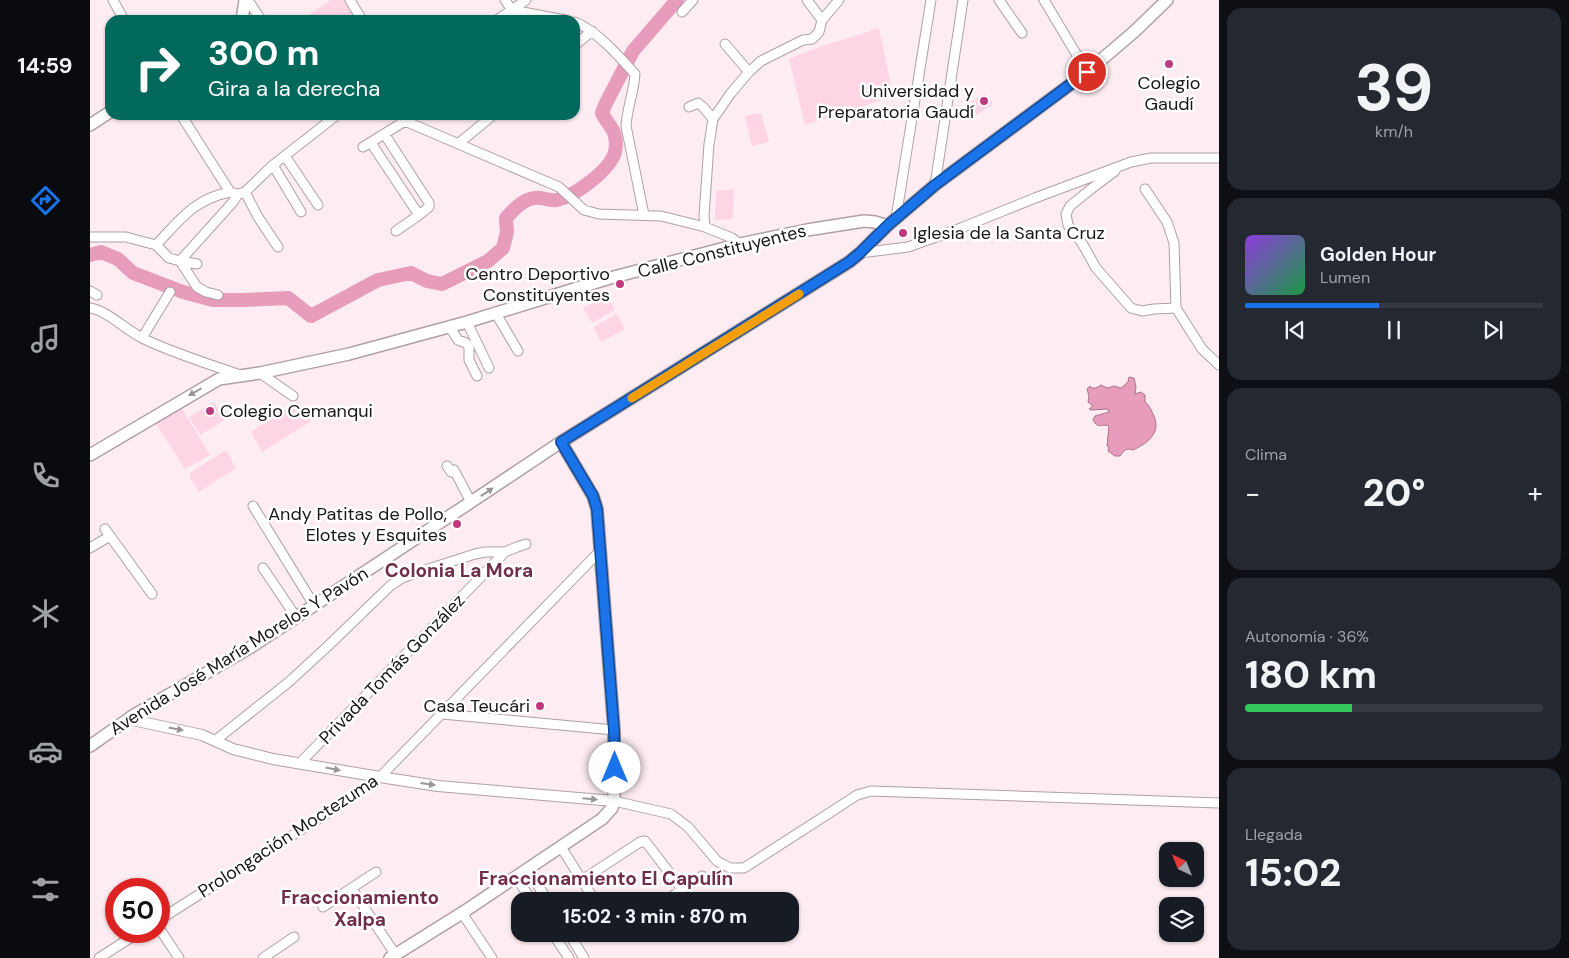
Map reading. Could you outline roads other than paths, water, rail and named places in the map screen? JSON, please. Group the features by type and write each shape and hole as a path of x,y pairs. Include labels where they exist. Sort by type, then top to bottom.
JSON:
{"main road":[{"path":"243,15 247,0"},
{"name":"Avenida José María Morelos Y Pavón","path":"90,746 128,719 251,647 561,442 826,277 860,253 887,226 935,185 1087,72 1168,0"},
{"path":"90,125 105,115"},
{"name":"Calle Constituyentes","path":"90,455 219,379 260,373 349,354 467,322 610,278 740,244 807,230 864,221 887,226"},
{"path":"393,956 462,913 602,820 612,808 614,801 614,730 599,520 593,496 561,442"}],"street":[{"path":"113,0 121,15"},
{"path":"247,0 258,15"},
{"path":"350,0 359,15"},
{"path":"505,0 512,10 538,15"},
{"path":"504,15 526,0"},
{"path":"682,12 693,0"},
{"path":"807,0 822,20"},
{"path":"705,227 704,216 709,144 713,119 731,93 761,61 803,40 812,39 821,29 822,20 839,0"},
{"path":"896,218 931,0"},
{"path":"935,185 962,0"},
{"path":"1044,0 1087,72"},
{"path":"1002,1 1022,33"},
{"path":"580,25 592,31 635,74 626,126 644,215"},
{"path":"580,41 592,31"},
{"path":"725,44 749,72"},
{"path":"689,107 698,103 713,119"},
{"path":"185,120 258,217 278,247"},
{"path":"180,261 233,202 238,193 326,120"},
{"path":"400,120 385,135 367,145 419,215"},
{"path":"406,120 559,187 589,212 661,216 705,227 732,238 740,244"},
{"path":"458,144 487,120"},
{"path":"385,135 429,202 429,207 396,231"},
{"path":"285,156 318,205"},
{"path":"860,253 908,247 1124,165 1151,158 1219,158"},
{"path":"273,165 301,212"},
{"path":"1124,165 1070,206 1066,214 1068,225 1082,243 1096,268 1131,308 1142,311 1176,308"},
{"path":"1145,190 1167,222 1174,243 1176,308 1202,350 1219,365"},
{"path":"156,245 197,204 208,198 238,193"},
{"path":"90,237 126,237 156,245 169,258 197,264"},
{"path":"180,261 197,287 218,295"},
{"path":"142,338 170,292"},
{"path":"90,308 101,312 158,346 240,375"},
{"path":"495,312 518,351"},
{"path":"467,322 489,368"},
{"path":"449,326 458,340 469,346 469,360 478,376"},
{"path":"260,373 293,396"},
{"path":"447,466 451,472 454,470 471,502"},
{"path":"253,506 314,604"},
{"path":"90,548 108,532 152,594"},
{"path":"216,740 290,680 390,586 402,578 475,554 505,552 526,544"},
{"name":"Prolongación Moctezuma","path":"170,913 380,778 600,551"},
{"name":"Privada Tomás González","path":"300,763 505,552"},
{"path":"263,568 296,617"},
{"path":"442,714 614,730"},
{"path":"128,719 194,733 216,740 233,749 273,759 380,778 438,786 614,801 671,814 688,828 717,861 730,868 744,868 852,798 871,791 1219,803"},
{"path":"582,880 640,842 645,841 682,889"},
{"path":"561,847 589,892"},
{"path":"527,870 542,892"},
{"path":"323,907 376,872"},
{"path":"678,892 702,876"},
{"path":"516,877 526,892"},
{"path":"352,889 393,956"},
{"path":"462,913 492,958"},
{"path":"262,958 294,937"},
{"path":"558,942 568,958"},
{"path":"574,942 584,958"},
{"path":"98,958 122,943"},
{"path":"169,943 179,958"}],"waterway":[{"path":"90,255 101,252 118,259 133,273 183,292 213,300 288,298 311,316 378,280 411,273 427,281 442,284 488,261 503,248 507,232 506,218 521,204 536,198 549,200 564,198 582,188 606,167 615,152 616,142 613,130 602,113 605,105 633,51 677,0"}],"place":[{"name":"Colegio Gaudí","path":"1169,64"},
{"name":"Universidad y Preparatoria Gaudí","path":"984,101"},
{"name":"Iglesia de la Santa Cruz","path":"903,233"},
{"name":"Centro Deportivo Constituyentes","path":"620,284"},
{"name":"Colegio Cemanqui","path":"210,411"},
{"name":"Andy Patitas de Pollo, Elotes y Esquites","path":"457,524"},
{"name":"Casa Teucári","path":"540,706"}],"district":[{"name":"Colonia La Mora","path":"459,570"},
{"name":"Fraccionamiento El Capulín","path":"606,878"},
{"name":"Fraccionamiento Xalpa","path":"360,908"}]}
